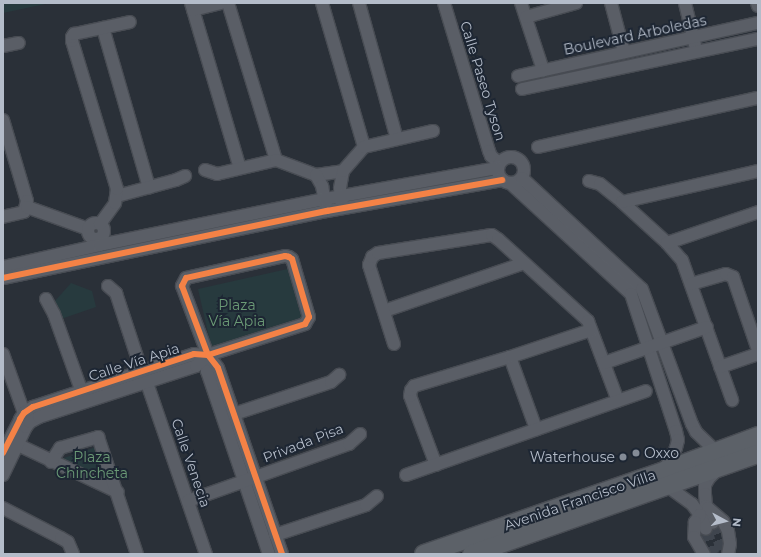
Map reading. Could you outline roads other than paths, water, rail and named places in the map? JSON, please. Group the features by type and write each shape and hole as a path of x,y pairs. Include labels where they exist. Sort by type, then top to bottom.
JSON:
{"main road":[{"name":"Avenida Francisco Villa","path":"718,460 758,436"},
{"name":"Avenida Francisco Villa","path":"424,554 666,478 718,460 758,454"},
{"name":"Avenida Francisco Villa","path":"472,554 666,478"}],"street":[{"path":"221,3 192,7 240,168"},
{"path":"228,3 276,160"},
{"path":"322,3 364,147"},
{"path":"359,3 397,139"},
{"name":"Calle Paseo Tyson","path":"444,3 489,151 502,174 631,294 678,440 666,478"},
{"path":"522,3 543,70"},
{"path":"526,17 576,3"},
{"path":"611,3 624,52"},
{"path":"685,3 696,52"},
{"path":"100,224 115,203 117,189 72,41 74,34 130,22"},
{"name":"Boulevard Arboledas","path":"518,76 758,23"},
{"path":"103,28 149,187"},
{"name":"Boulevard Arboledas","path":"522,89 758,39"},
{"path":"3,46 19,43"},
{"path":"538,147 758,98"},
{"path":"3,120 28,201 24,212 3,217"},
{"path":"342,202 340,188 343,171 364,147 433,131"},
{"path":"3,267 100,247 502,174 514,183 522,178 524,168 519,159 508,157 502,174"},
{"path":"205,170 217,174 276,160 316,175 343,171"},
{"path":"622,202 758,171"},
{"path":"316,175 322,186 326,205"},
{"path":"117,196 176,180 185,176"},
{"path":"522,178 642,289 696,432 718,460 706,485 703,511 709,526"},
{"path":"589,181 600,184 622,202 667,243 682,260 732,400"},
{"path":"27,207 88,229"},
{"path":"667,243 758,212"},
{"path":"88,229 94,223 100,224"},
{"path":"100,224 104,232 100,247"},
{"path":"88,229 90,237 100,247"},
{"path":"394,344 369,265 372,257 378,253 492,235 583,316 591,330 618,400"},
{"path":"3,278 100,247"},
{"path":"208,355 305,324 308,321 309,317 292,259 285,256 186,278 183,281 182,286 208,355 218,368 234,414 269,554"},
{"path":"384,310 524,263"},
{"path":"691,284 726,274 733,277 758,350"},
{"name":"Calle Venecia","path":"108,286 116,293 206,554"},
{"path":"46,299 54,314 82,392"},
{"path":"604,363 707,327"},
{"path":"436,465 410,396 411,390 414,386 510,357 591,330"},
{"path":"3,354 27,417 26,427 10,441 3,453"},
{"path":"720,367 758,354"},
{"path":"208,355 207,371 282,554"},
{"name":"Calle Vía Apia","path":"27,417 33,408 82,392 196,366 208,355"},
{"path":"510,357 536,429"},
{"path":"234,414 331,382 339,375"},
{"name":"Calle Vía Apia","path":"27,417 39,417 144,377"},
{"path":"406,475 646,391"},
{"name":"Privada Pisa","path":"188,501 349,444 360,434"},
{"path":"51,462 60,448 98,437 118,492 137,554"},
{"path":"10,441 51,462 118,492"},
{"path":"3,475 10,441"},
{"path":"666,478 692,504 723,521 728,531 730,544 725,552"},
{"path":"275,535 366,505 377,496"},
{"path":"3,508 62,538 68,542 73,554"},
{"path":"703,511 695,522 694,537 704,554"}],"tunnel":[{"path":"713,523 722,549"},
{"path":"706,529 713,554"}],"place":[{"name":"Oxxo","path":"636,453"},
{"name":"Waterhouse","path":"623,457"}],"park label":[{"name":"Plaza Vía Apia","path":"237,314"},
{"name":"Plaza Chincheta","path":"92,466"}]}
